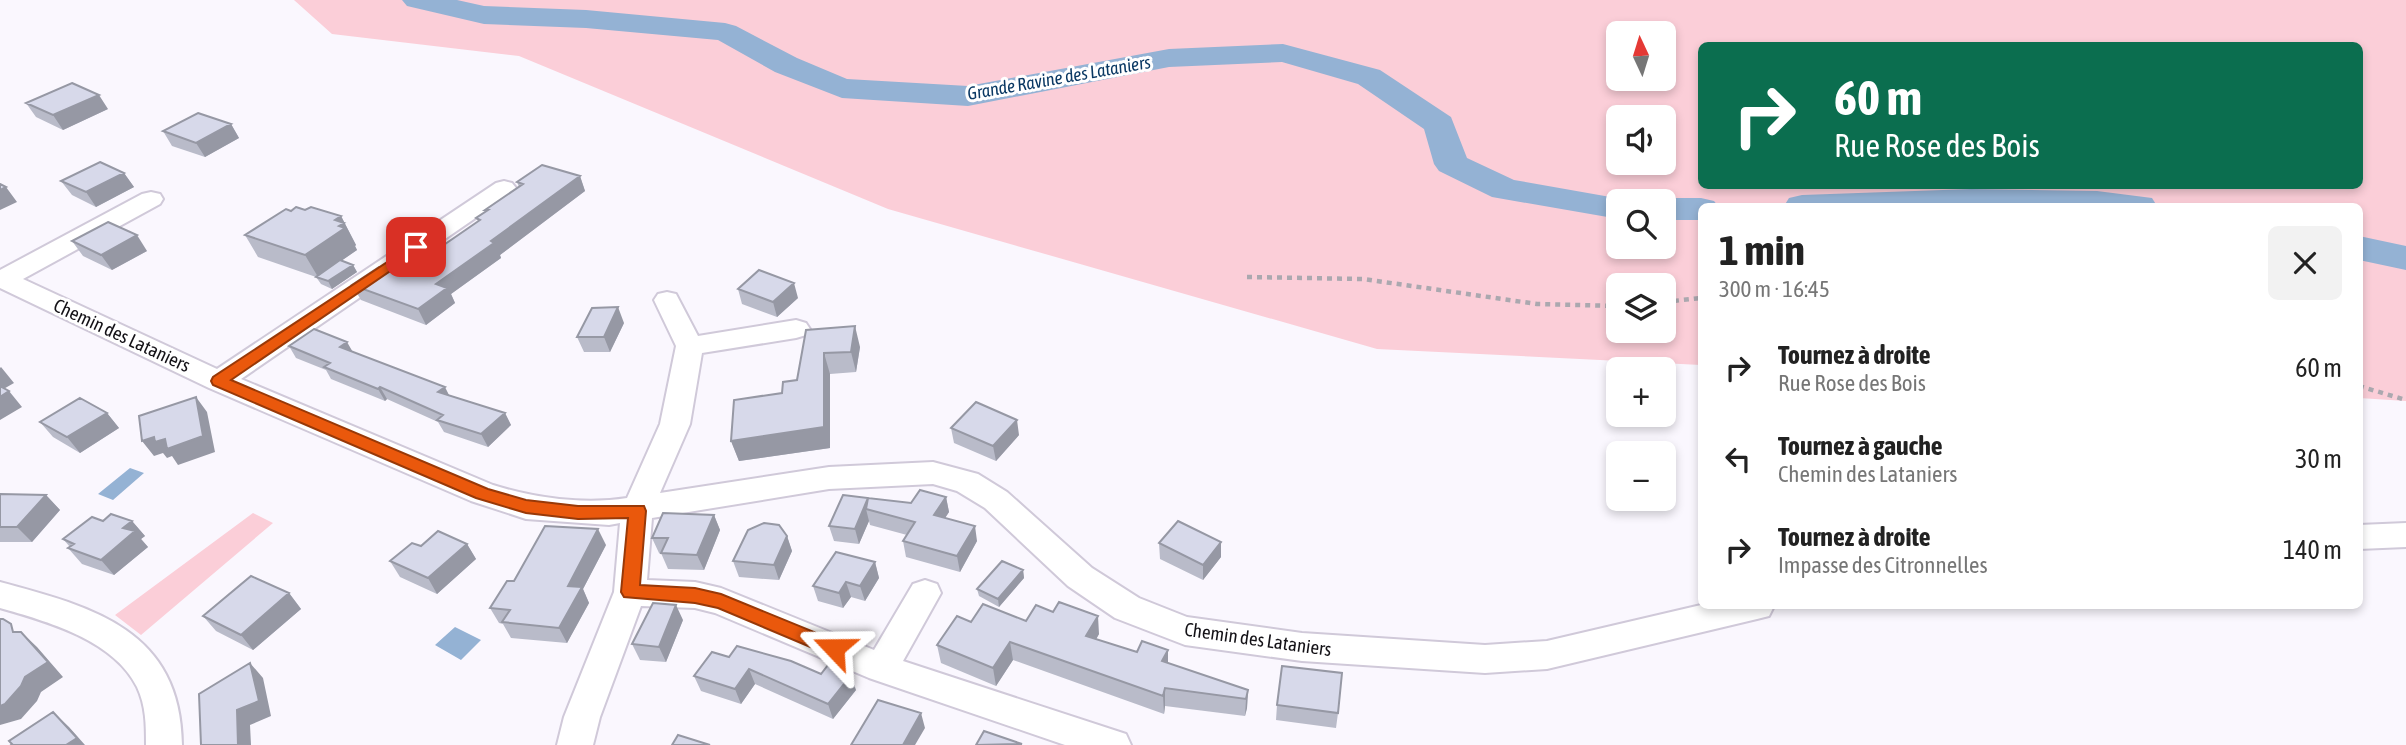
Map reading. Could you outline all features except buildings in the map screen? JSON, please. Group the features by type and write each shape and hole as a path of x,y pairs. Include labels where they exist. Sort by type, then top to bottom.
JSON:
{"street":[{"path":"219,381 504,188"},
{"name":"Chemin des Lataniers","path":"2,278 151,198"},
{"name":"Chemin des Lataniers","path":"2,278 219,381 482,493 515,503 578,512 637,511 829,478 933,473 967,482 996,500 1080,577 1127,608 1185,631 1302,647 1485,659 1547,655 1744,609"},
{"path":"575,745 582,717 630,592 637,511 675,424 690,346 667,300"},
{"path":"690,346 796,329"},
{"path":"2363,537 2406,535"},
{"path":"630,592 695,595 721,601 881,668 1113,745"},
{"path":"881,668 925,593"},
{"path":"0,595 72,615 130,651 152,680 164,716 164,745"}],"path":[{"path":"1247,277 1335,276 1405,283 1536,304 1606,306"},
{"path":"1676,301 1698,298"},
{"path":"2363,387 2406,400"}],"shaded area":[{"path":"294,0 2406,0 2406,401 2363,398 2363,203 1698,203 1698,365 1676,364 1676,357 1606,357 1606,360 1377,349 888,209 519,56 332,34"},
{"path":"253,513 273,523 141,635 115,615"}],"water":[{"path":"130,468 144,473 113,500 98,494"},
{"path":"455,627 481,640 461,660 435,645"}],"waterway":[{"name":"Grande Ravine des Lataniers","path":"417,0 484,15 586,19 725,32 786,65 842,88 968,96 1169,58 1283,53 1369,77 1439,124 1451,164 1505,189 1606,206"},
{"name":"Grande Ravine des Lataniers","path":"1886,203 2013,199 2108,203"},
{"name":"Grande Ravine des Lataniers","path":"1676,209 1698,209"},
{"name":"Grande Ravine des Lataniers","path":"2363,249 2406,258"}],"route":[{"path":"416,247 219,381 482,493 526,507 578,512 637,511 630,592 695,595 721,601 834,648"}]}
